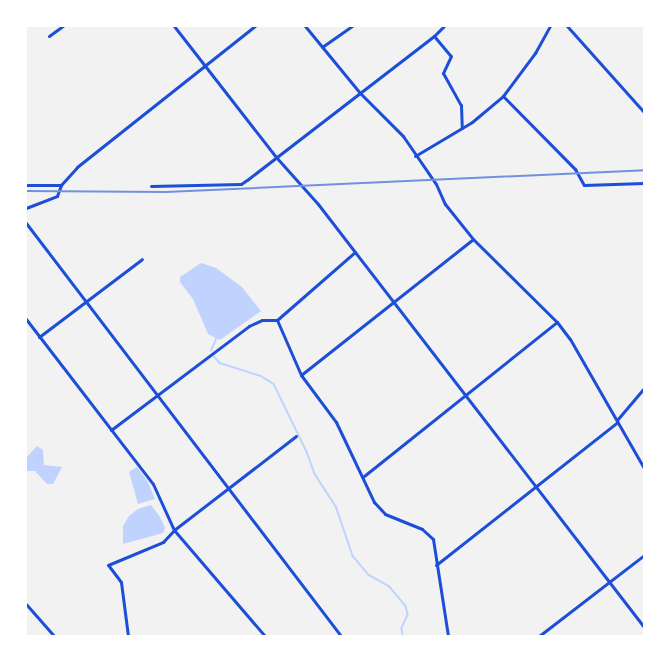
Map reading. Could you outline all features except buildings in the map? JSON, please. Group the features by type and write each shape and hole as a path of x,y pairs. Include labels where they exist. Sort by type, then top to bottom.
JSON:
{"street":[{"path":"49,36 63,26"},
{"path":"174,26 276,157 303,186 355,252 645,627"},
{"path":"26,208 57,196 61,185 76,167 255,26"},
{"path":"305,26 360,93 403,136 436,184 445,204 473,239 557,322 570,339 645,468"},
{"path":"322,47 352,26"},
{"path":"151,186 241,184 444,26"},
{"path":"416,156 482,115 503,96 529,63 550,26"},
{"path":"567,26 645,112"},
{"path":"434,36 451,56 443,73 461,105 462,128"},
{"path":"503,96 575,170 584,185 645,183"},
{"path":"26,185 61,185"},
{"path":"26,223 341,636"},
{"path":"301,375 473,239"},
{"path":"111,430 249,326 262,320 277,320 355,252"},
{"path":"39,337 142,259"},
{"path":"26,319 153,484 174,530 265,636"},
{"path":"277,320 301,375 336,422 364,476 370,496 381,511 430,534 436,550 436,565 448,636"},
{"path":"364,476 557,322"},
{"path":"436,565 617,421 645,388"},
{"path":"128,636 121,582 108,565 163,542 174,530 296,436"},
{"path":"539,636 645,555"},
{"path":"26,604 54,636"}],"water":[{"path":"201,263 216,268 242,287 261,311 220,340 208,334 193,299 180,282 180,277"},
{"path":"37,446 43,450 44,465 62,467 53,484 47,484 35,471 26,471 26,458"},
{"path":"137,467 148,482 155,499 138,504 129,472"},
{"path":"151,505 165,528 163,533 123,544 123,526 129,516 138,509"}],"waterway":[{"path":"211,351 216,339"},
{"path":"213,355 220,363 261,376 274,384 307,452 315,474 336,506 353,556 369,575 389,586 406,606 408,615 402,628 403,636"}],"railway":[{"path":"26,191 166,192 644,170"}]}
